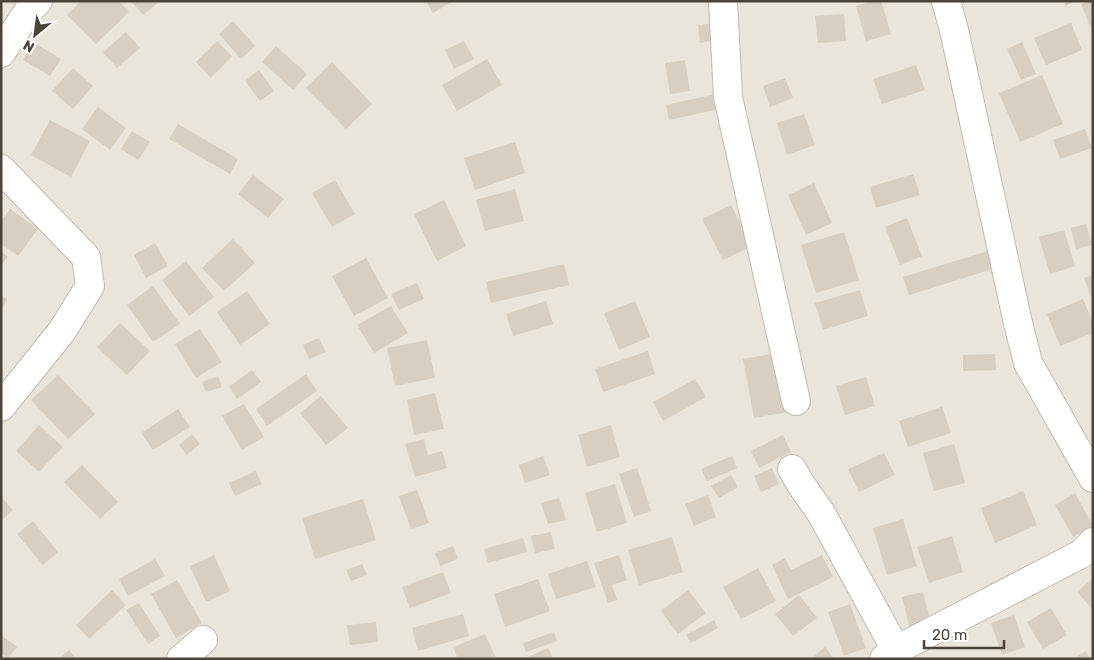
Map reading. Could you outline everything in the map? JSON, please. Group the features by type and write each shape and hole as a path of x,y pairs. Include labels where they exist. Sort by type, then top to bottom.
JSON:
{"street":[{"path":"1,53 28,11 38,1"},
{"path":"723,1 728,97 796,401"},
{"path":"946,1 1028,363 1093,478"},
{"path":"1,169 86,257 90,286 62,331 1,407"},
{"path":"792,469 821,513 890,654 1081,554 1093,542"},
{"path":"181,659 203,640"}],"shaded area":[{"path":"1,1 1093,1 1093,659 1,659"}],"building":[{"path":"81,1 119,1 129,12 96,44 67,15"},
{"path":"131,1 160,1 143,15"},
{"path":"426,1 453,1 433,13"},
{"path":"873,1 881,1 891,34 866,41 856,6"},
{"path":"1064,1 1075,1 1065,6"},
{"path":"1093,1 1093,33 1081,4"},
{"path":"844,14 846,41 818,43 815,16"},
{"path":"233,21 255,46 241,59 219,34"},
{"path":"1071,23 1082,50 1046,65 1034,38"},
{"path":"709,24 711,41 700,43 698,25"},
{"path":"126,32 140,48 117,68 103,52"},
{"path":"217,41 232,56 211,78 196,62"},
{"path":"464,41 474,59 454,69 445,50"},
{"path":"33,42 61,59 50,76 23,60"},
{"path":"1022,42 1036,74 1021,80 1007,49"},
{"path":"276,46 307,74 293,90 262,62"},
{"path":"487,59 502,85 457,111 442,85"},
{"path":"685,60 690,91 670,94 665,63"},
{"path":"332,62 372,104 346,129 306,88"},
{"path":"916,65 925,90 882,104 873,79"},
{"path":"73,68 93,86 73,109 52,91"},
{"path":"259,70 274,91 260,101 245,81"},
{"path":"1042,75 1063,124 1020,142 999,93"},
{"path":"785,78 793,98 770,107 763,86"},
{"path":"716,94 719,109 669,120 666,105"},
{"path":"98,107 126,128 110,150 82,129"},
{"path":"804,114 815,145 787,155 777,123"},
{"path":"50,120 90,141 71,177 31,155"},
{"path":"178,124 238,159 230,174 169,139"},
{"path":"1085,129 1092,148 1060,159 1053,140"},
{"path":"132,131 150,142 138,160 121,149"},
{"path":"515,142 525,173 475,190 464,158"},
{"path":"913,174 920,195 876,208 870,187"},
{"path":"253,175 284,199 268,218 238,194"},
{"path":"335,180 355,214 332,227 312,193"},
{"path":"814,183 832,223 806,235 788,195"},
{"path":"515,189 524,221 485,231 476,200"},
{"path":"444,200 466,246 437,261 414,214"},
{"path":"731,205 752,246 723,260 702,219"},
{"path":"10,209 38,229 18,256 1,244 1,221"},
{"path":"907,218 922,256 900,265 885,227"},
{"path":"1086,224 1092,245 1076,249 1071,228"},
{"path":"1064,230 1075,266 1050,274 1039,237"},
{"path":"844,232 859,280 816,293 801,245"},
{"path":"233,239 255,263 224,291 202,268"},
{"path":"155,243 168,266 146,278 134,255"},
{"path":"991,250 996,268 909,295 903,277"},
{"path":"1,251 8,257 1,264"},
{"path":"366,258 388,298 354,316 332,276"},
{"path":"186,261 214,297 189,316 162,280"},
{"path":"564,264 569,285 491,303 486,282"},
{"path":"1093,275 1093,296 1091,297 1084,278"},
{"path":"417,283 424,299 399,310 391,294"},
{"path":"153,286 180,324 153,342 127,305"},
{"path":"860,290 868,316 823,330 815,303"},
{"path":"247,291 270,324 240,345 217,312"},
{"path":"1,296 7,299 1,311"},
{"path":"1083,299 1093,322 1093,333 1060,346 1047,314"},
{"path":"546,301 553,324 513,336 506,314"},
{"path":"635,301 650,337 619,350 604,313"},
{"path":"391,306 408,333 374,353 357,325"},
{"path":"120,323 150,351 127,375 97,347"},
{"path":"200,329 222,362 196,378 175,344"},
{"path":"319,338 326,352 309,359 303,345"},
{"path":"427,340 435,378 395,386 387,348"},
{"path":"648,351 655,374 603,392 595,369"},
{"path":"777,353 788,412 754,418 743,359"},
{"path":"995,354 996,370 963,371 963,355"},
{"path":"252,370 261,382 237,399 229,387"},
{"path":"306,374 317,391 267,426 256,409"},
{"path":"58,375 95,414 68,439 31,400"},
{"path":"218,376 222,387 206,392 202,382"},
{"path":"866,377 875,406 845,415 836,386"},
{"path":"695,379 706,397 663,421 653,402"},
{"path":"435,393 444,429 414,435 407,400"},
{"path":"321,396 348,428 326,445 300,413"},
{"path":"244,404 264,437 242,450 222,416"},
{"path":"942,407 951,433 908,447 899,421"},
{"path":"178,409 190,427 153,450 141,433"},
{"path":"39,425 63,447 39,472 16,451"},
{"path":"611,425 620,457 587,467 578,435"},
{"path":"192,434 200,444 187,455 179,445"},
{"path":"783,435 791,452 759,468 751,451"},
{"path":"424,439 428,455 442,451 447,468 415,477 405,444"},
{"path":"954,444 965,483 934,491 923,453"},
{"path":"884,453 895,475 859,492 848,469"},
{"path":"543,456 550,475 525,483 519,465"},
{"path":"732,456 737,468 707,481 701,469"},
{"path":"82,465 118,502 100,519 64,482"},
{"path":"637,468 651,511 634,517 619,474"},
{"path":"772,468 779,484 761,492 754,476"},
{"path":"256,471 262,484 235,496 229,483"},
{"path":"731,475 738,487 719,498 711,486"},
{"path":"615,484 627,523 597,532 585,493"},
{"path":"417,490 429,523 411,529 399,496"},
{"path":"1023,491 1037,525 995,543 981,508"},
{"path":"1075,493 1093,526 1073,537 1055,505"},
{"path":"708,495 716,517 694,526 685,504"},
{"path":"1,497 13,510 1,521"},
{"path":"559,498 566,520 548,524 541,503"},
{"path":"363,499 376,540 315,559 302,518"},
{"path":"903,519 917,566 887,575 873,528"},
{"path":"33,521 58,552 43,565 17,534"},
{"path":"551,532 555,549 535,553 531,536"},
{"path":"952,536 963,572 929,583 917,547"},
{"path":"672,537 683,572 639,585 628,550"},
{"path":"523,538 527,552 488,563 484,549"},
{"path":"453,546 458,559 440,566 435,553"},
{"path":"214,555 230,591 206,602 190,566"},
{"path":"619,555 627,580 612,585 617,600 608,603 594,563"},
{"path":"822,555 833,577 788,599 772,565 785,558 791,570"},
{"path":"155,559 165,576 128,596 119,579"},
{"path":"587,561 596,587 556,599 548,574"},
{"path":"362,564 367,575 351,581 346,570"},
{"path":"758,568 776,601 741,619 723,587"},
{"path":"443,572 451,593 410,608 402,587"},
{"path":"1093,578 1093,610 1077,592"},
{"path":"538,579 550,611 505,627 494,594"},
{"path":"177,580 202,623 176,638 151,594"},
{"path":"112,590 126,605 89,639 76,625"},
{"path":"688,590 706,613 678,634 661,611"},
{"path":"923,592 931,623 910,629 902,597"},
{"path":"799,595 817,618 793,636 775,614"},
{"path":"139,603 160,636 148,644 126,610"},
{"path":"850,604 866,648 844,656 828,612"},
{"path":"1051,608 1067,635 1043,649 1027,622"},
{"path":"463,614 469,636 418,651 412,628"},
{"path":"1014,615 1025,647 1002,655 991,623"},
{"path":"714,620 718,628 691,643 686,635"},
{"path":"376,622 378,642 350,645 347,625"},
{"path":"554,632 557,641 526,652 523,643"},
{"path":"485,634 496,658 458,659 453,647"},
{"path":"1,635 17,647 8,658 1,653"},
{"path":"825,647 834,659 811,659"},
{"path":"548,648 553,659 524,659"},
{"path":"69,650 76,659 58,659"},
{"path":"1085,651 1091,659 1074,659"}]}
